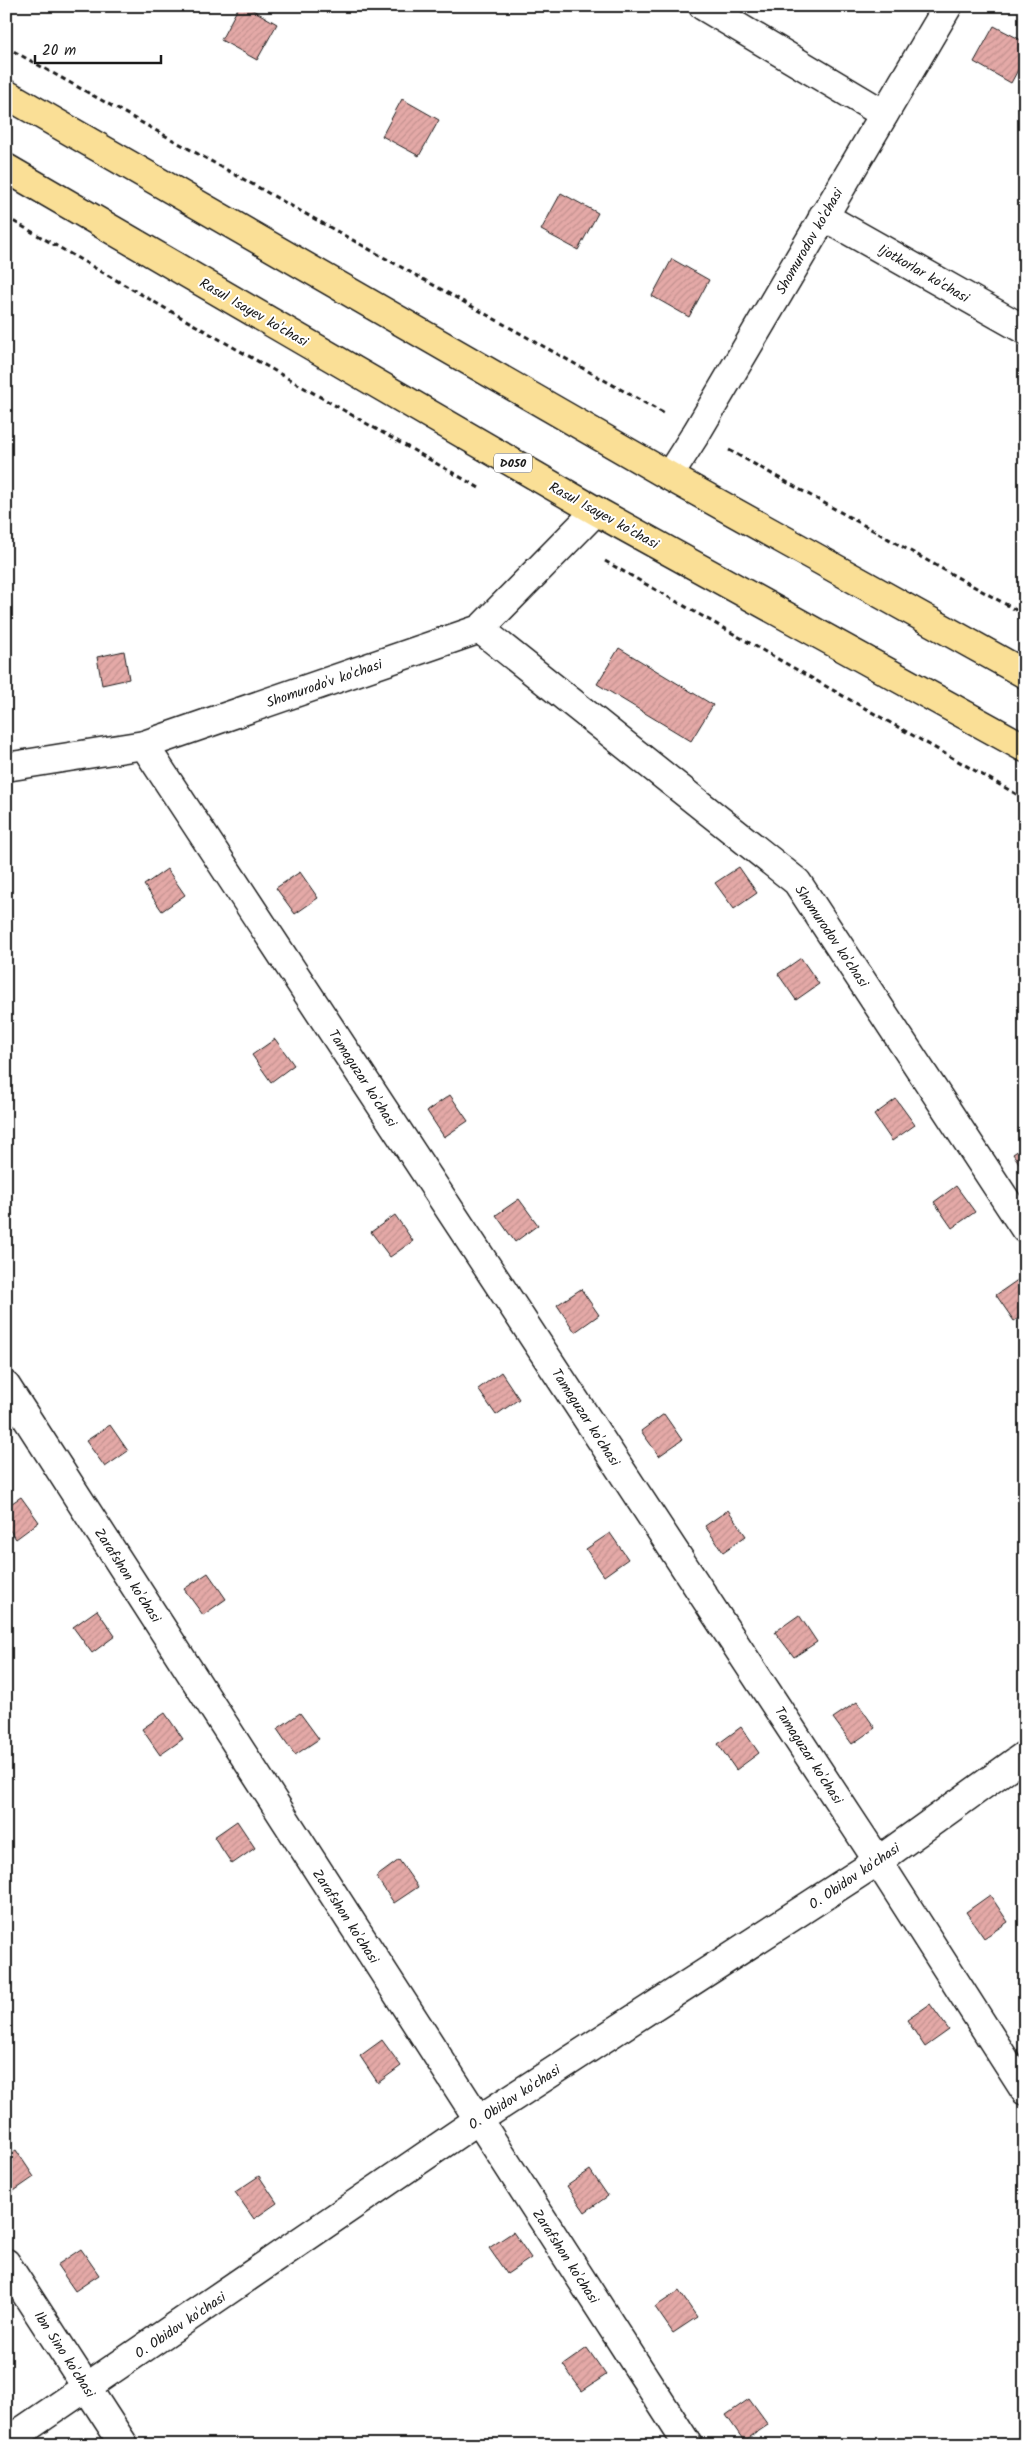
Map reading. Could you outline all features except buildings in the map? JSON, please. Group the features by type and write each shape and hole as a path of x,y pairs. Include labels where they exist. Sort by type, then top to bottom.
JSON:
{"main road":[{"path":"6,94 669,476 1025,674"},
{"name":"Rasul Isayev ko'chasi","path":"6,168 596,511 1025,748"}],"street":[{"path":"703,6 884,114"},
{"name":"Shomurodov ko'chasi","path":"669,476 697,432 948,6"},
{"name":"Ijotkorlar ko'chasi","path":"823,216 1025,330"},
{"name":"Shomurodo'v ko'chasi","path":"6,767 144,745 480,628 596,511"},
{"name":"Shomurodov ko'chasi","path":"480,628 797,882 1025,1229"},
{"name":"Tamaguzar ko'chasi","path":"144,745 878,1861 1025,2091"},
{"name":"Zarafshon ko'chasi","path":"6,1386 688,2445"},
{"name":"O. Obidov ko'chasi","path":"6,2442 87,2389 478,2120 878,1861 1025,1755"},
{"name":"Ibn Sino ko'chasi","path":"6,2263 124,2445"}],"path":[{"path":"6,47 1025,615"}]}
